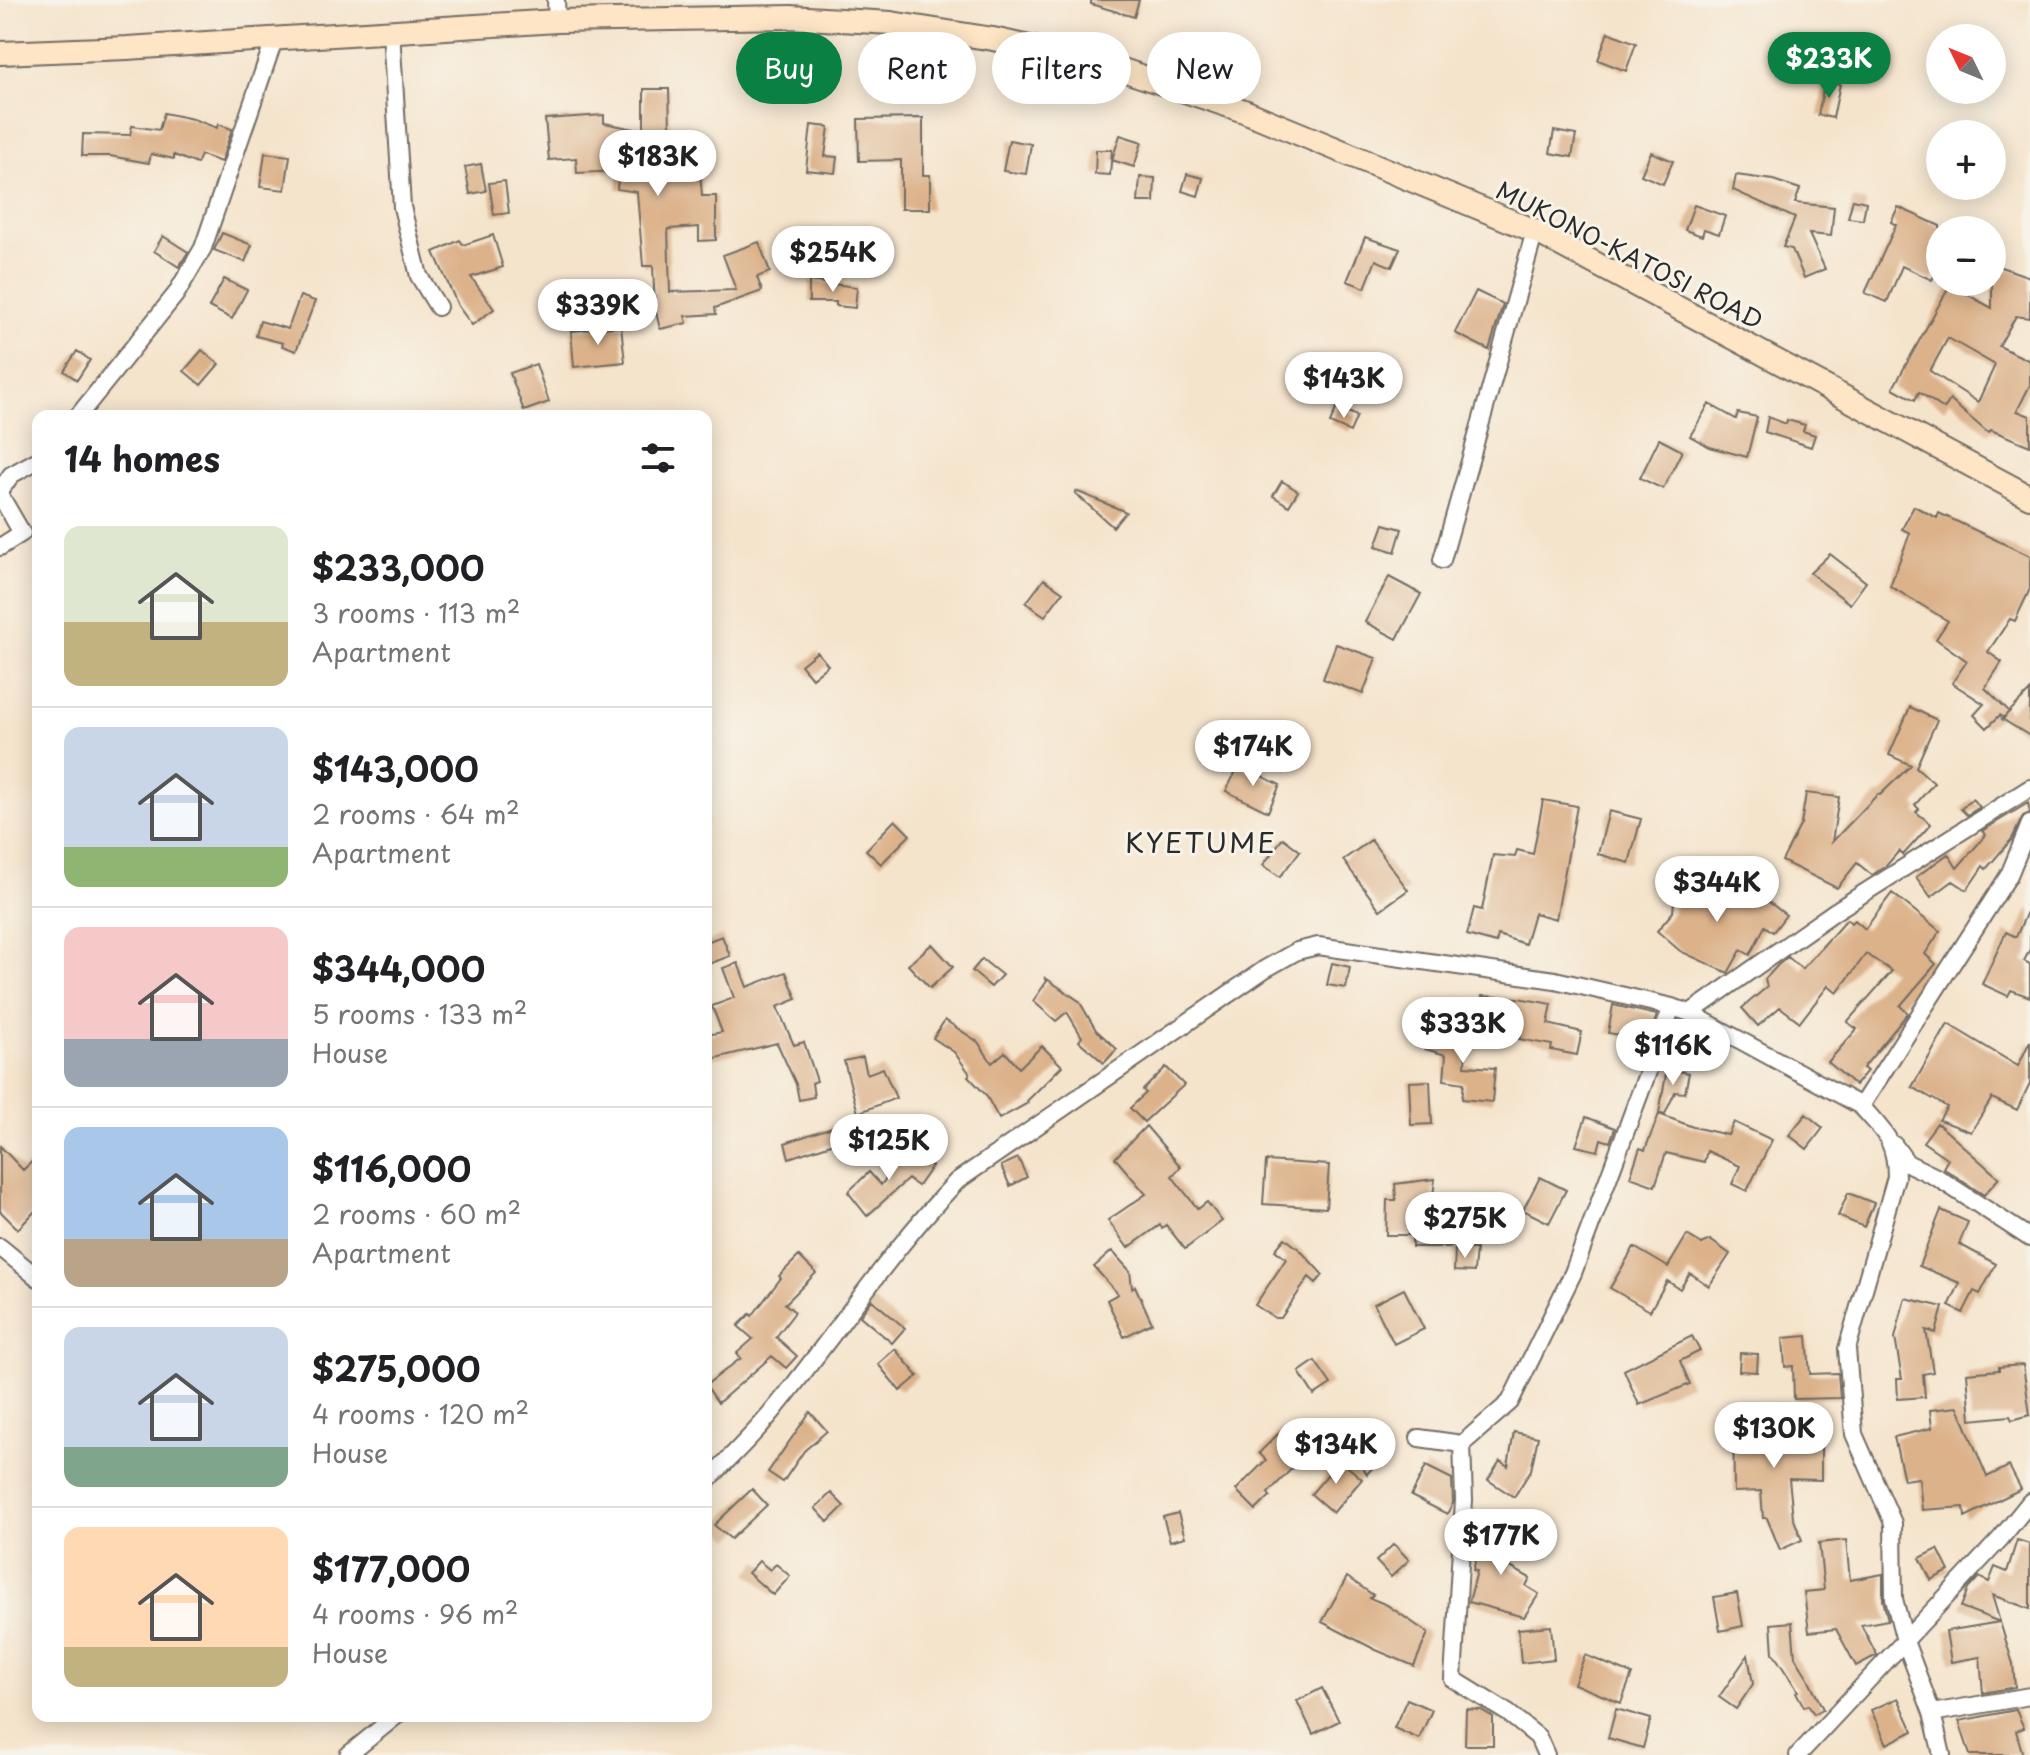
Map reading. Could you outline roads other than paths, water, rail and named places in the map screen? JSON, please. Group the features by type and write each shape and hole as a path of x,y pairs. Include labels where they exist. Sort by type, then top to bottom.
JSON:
{"main road":[{"name":"MUKONO-KATOSI ROAD","path":"0,53 391,32 557,10 891,23 1006,42 1102,63 1244,111 1535,231 2030,497"}],"street":[{"path":"391,32 402,207 419,276 438,307"},
{"path":"83,410 176,294 203,248 274,40"},
{"path":"1442,560 1535,231"},
{"path":"22,533 0,493 11,475 32,463"},
{"path":"0,532 22,533"},
{"path":"0,547 22,533"},
{"path":"1690,1013 1834,912 2030,788"},
{"path":"1861,1106 2009,875 2030,824"},
{"path":"712,1476 776,1408 867,1285 957,1181 1252,978 1288,956 1318,946 1555,980 1690,1013 1861,1106 1907,1163 1938,1178 2030,1238"},
{"path":"1419,1438 1462,1444 1510,1402 1573,1273 1672,1007"},
{"path":"1888,1136 1896,1156 1896,1177 1847,1349 1854,1434 1893,1523 1894,1599 1905,1641 1932,1713 1942,1755"},
{"path":"0,1247 32,1273"},
{"path":"1462,1444 1464,1500 1453,1679 1508,1713 1538,1737 1546,1755"},
{"path":"1798,1755 2001,1538 2030,1502"},
{"path":"1932,1713 2030,1696"},
{"path":"348,1755 389,1722"}],"district":[{"name":"KYETUME","path":"1201,843"}]}
